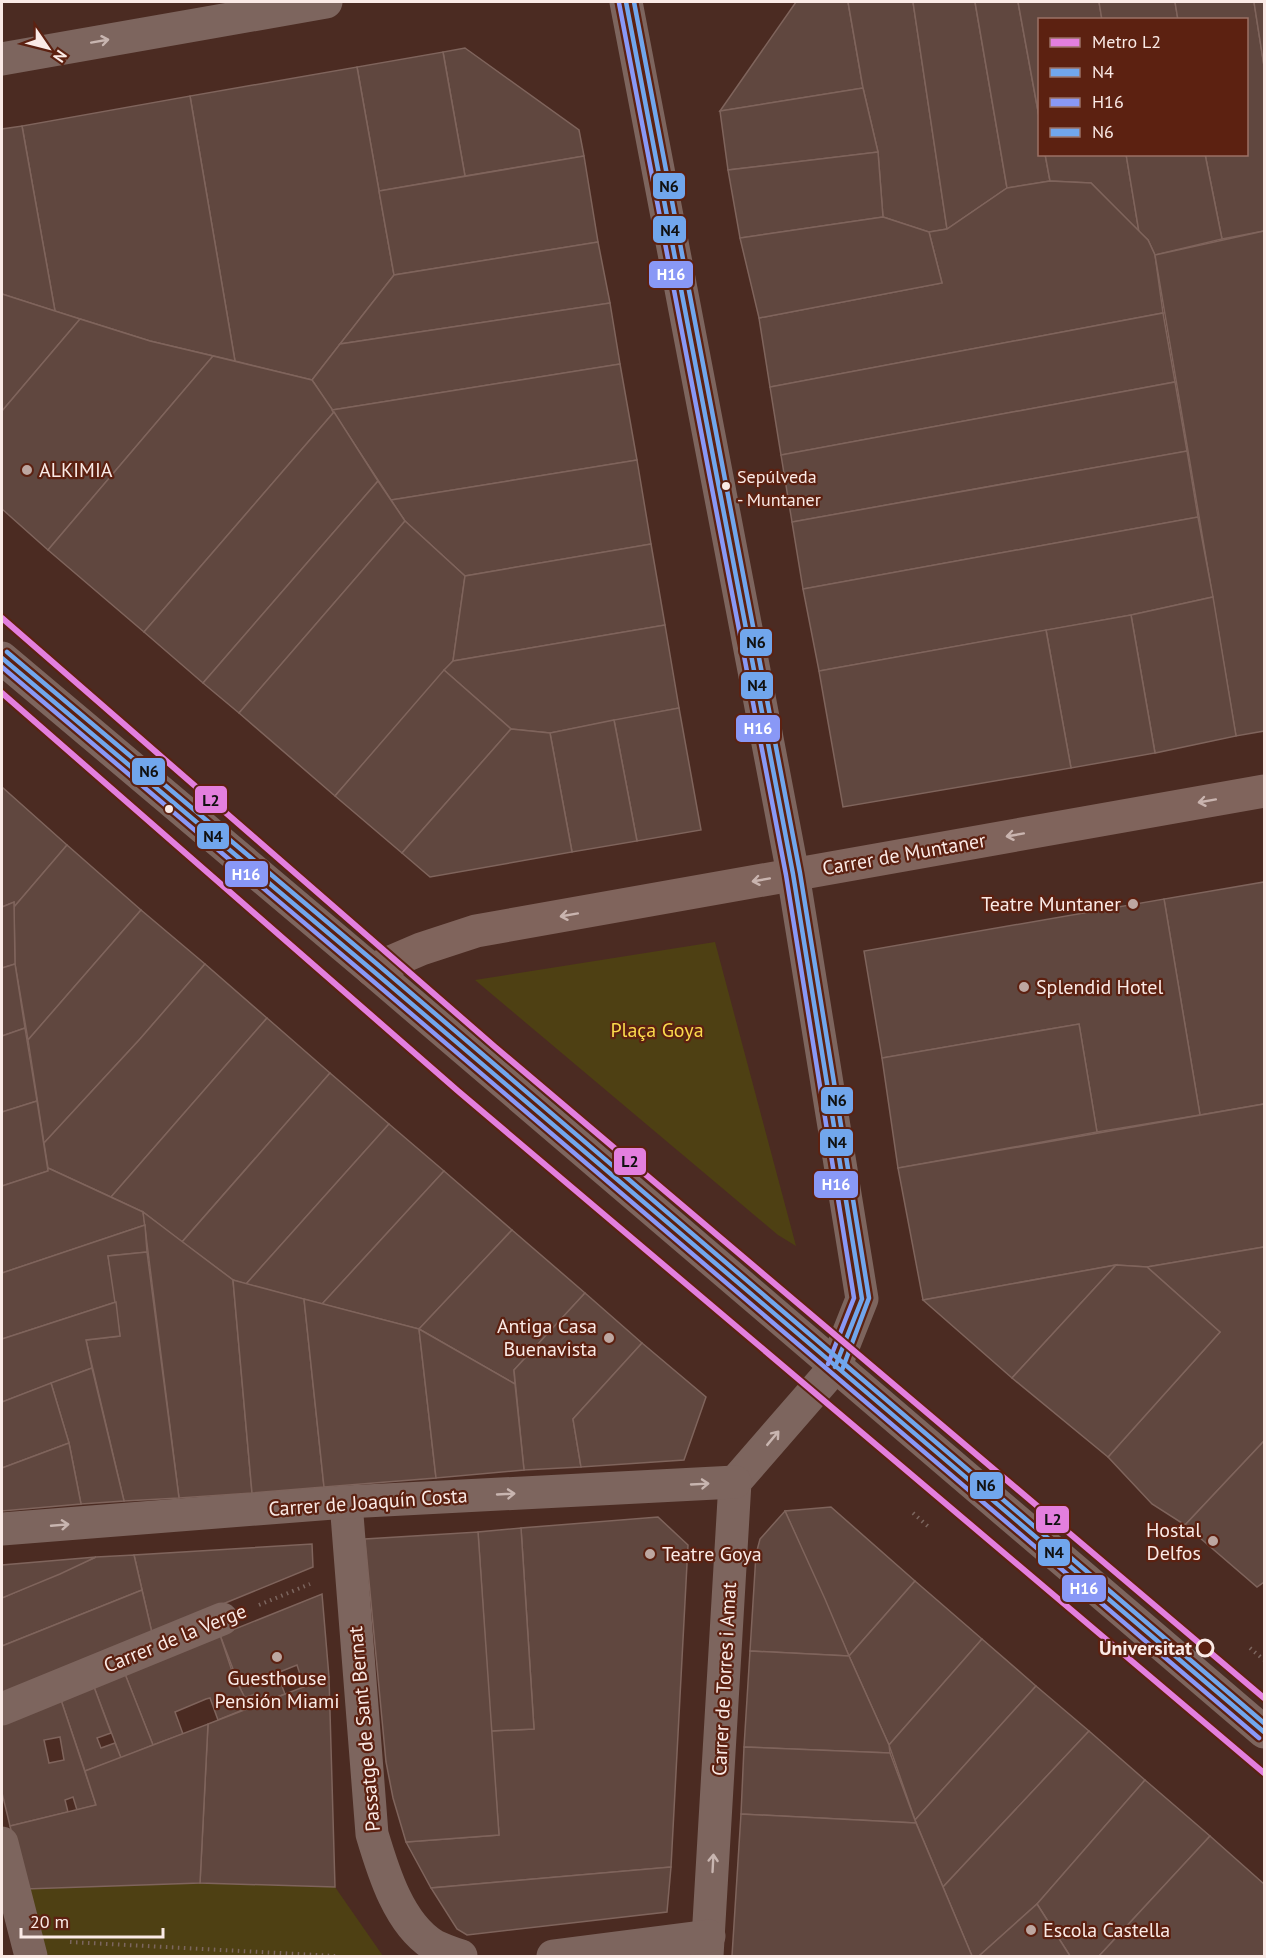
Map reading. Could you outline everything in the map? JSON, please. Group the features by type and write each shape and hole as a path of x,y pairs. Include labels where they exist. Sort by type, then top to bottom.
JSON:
{"main road":[{"name":"Carrer de Muntaner","path":"372,970 421,949 476,932 1264,791"}],"street":[{"path":"2,59 326,2"},
{"path":"626,2 793,874 862,1299 835,1367 735,1482"},
{"path":"2,658 372,970 1264,1732"},
{"name":"Carrer de Joaquín Costa","path":"2,1529 346,1502 735,1482"},
{"name":"Carrer de Torres i Amat","path":"708,1946 735,1482"},
{"name":"Passatge de Sant Bernat","path":"346,1502 372,1834 388,1886 415,1929 434,1946 461,1956"},
{"name":"Carrer de la Verge","path":"2,1709 222,1619"},
{"path":"2,1843 31,1956"},
{"path":"553,1956 708,1946"}],"path":[{"path":"913,1513 930,1528"},
{"name":"Carrer de la Verge","path":"222,1619 350,1569"},
{"path":"1250,1648 1264,1659"},
{"path":"68,1942 336,1956"}],"green space":[{"name":"Plaça Goya","path":"715,942 796,1246 778,1235 475,980"},
{"path":"200,1883 335,1887 383,1956 43,1956 25,1889"}],"building":[{"path":"796,2 848,2 863,88 720,111"},
{"path":"848,2 913,2 947,229 929,232 883,217 878,152 863,88"},
{"path":"913,2 975,2 1007,188 947,229"},
{"path":"975,2 1018,2 1038,111 1038,156 1045,156 1050,181 1007,188"},
{"path":"1018,2 1099,2 1102,18 1038,18 1038,111"},
{"path":"1099,2 1175,2 1178,18 1102,18"},
{"path":"1175,2 1254,2 1264,66 1264,231 1222,239 1205,156 1248,156 1248,18 1178,18"},
{"path":"1254,2 1264,2 1264,66"},
{"path":"465,48 579,130 584,156 465,176 443,52"},
{"path":"443,52 465,176 379,191 357,67"},
{"path":"357,67 394,275 312,380 235,361 190,96"},
{"path":"863,88 878,152 728,170 720,111"},
{"path":"190,96 235,361 150,341 55,311 22,126"},
{"path":"22,126 55,311 2,294 2,129"},
{"path":"878,152 883,217 740,238 728,170"},
{"path":"584,156 598,242 394,275 379,191"},
{"path":"1045,156 1126,156 1139,232 1091,183 1050,181"},
{"path":"1126,156 1205,156 1222,239 1155,255 1148,240 1139,232"},
{"path":"1050,181 1091,183 1148,240 1155,255 1163,313 770,387 759,318 942,283 929,232 947,229 1007,188"},
{"path":"883,217 929,232 942,283 759,318 740,238"},
{"path":"1264,231 1264,731 1236,736 1155,255"},
{"path":"598,242 610,303 340,344 394,275"},
{"path":"2,294 80,319 2,411"},
{"path":"610,303 620,364 332,410 312,380 340,344"},
{"path":"1163,313 1175,382 781,455 770,387"},
{"path":"80,319 150,341 213,356 48,550 2,509 2,411"},
{"path":"213,356 312,380 334,412 144,632 48,550"},
{"path":"620,364 637,460 391,500 332,410"},
{"path":"1175,382 1187,451 792,522 781,455"},
{"path":"334,412 378,481 203,683 144,632"},
{"path":"1187,451 1198,517 803,589 792,522"},
{"path":"637,460 651,544 465,576 405,521 391,500"},
{"path":"378,481 405,521 239,713 203,683"},
{"path":"1198,517 1213,597 1131,615 819,671 803,589"},
{"path":"405,521 465,576 453,661 335,796 239,713"},
{"path":"651,544 665,625 453,661 465,576"},
{"path":"1213,597 1236,736 1155,753 1131,615"},
{"path":"1131,615 1155,753 1071,768 1046,630"},
{"path":"665,625 679,708 550,733 511,729 444,670 453,661"},
{"path":"1046,630 1071,768 843,807 819,671"},
{"path":"444,670 511,729 402,853 335,796"},
{"path":"679,708 701,830 637,841 614,720"},
{"path":"614,720 637,841 572,852 550,733"},
{"path":"511,729 550,733 572,852 430,877 402,853"},
{"path":"2,787 67,845 14,907 14,902 2,907"},
{"path":"67,845 141,910 28,1040 15,964 14,907"},
{"path":"1264,882 1264,1104 1200,1115 1164,899"},
{"name":"Splendid Hotel","path":"1164,899 1200,1115 1097,1132 1079,1024 882,1058 864,951"},
{"path":"14,902 15,964 2,968 2,907"},
{"path":"141,910 205,964 140,1039 44,1143 28,1040"},
{"path":"15,964 25,1028 2,1036 2,968"},
{"path":"205,964 267,1018 111,1197 48,1168 44,1143 140,1039"},
{"path":"267,1018 330,1073 182,1242 143,1212 111,1197"},
{"path":"1079,1024 1097,1132 898,1168 882,1058"},
{"path":"25,1028 37,1101 2,1112 2,1036"},
{"path":"330,1073 389,1124 246,1284 233,1280 182,1242"},
{"path":"37,1101 48,1171 2,1186 2,1112"},
{"path":"1264,1104 1264,1247 1147,1267 1116,1265 923,1300 898,1168"},
{"path":"389,1124 444,1171 322,1304 246,1284"},
{"path":"48,1168 143,1212 145,1225 2,1273 2,1186 48,1171"},
{"path":"444,1171 512,1230 419,1329 322,1304"},
{"path":"143,1212 233,1280 252,1493 179,1498"},
{"path":"145,1225 147,1252 108,1256 116,1302 2,1339 2,1273"},
{"path":"512,1230 585,1293 514,1370 515,1384 419,1329"},
{"path":"1264,1247 1264,1441 1185,1525 1152,1504 1108,1457 1220,1332 1147,1267"},
{"path":"147,1252 179,1498 124,1501 86,1340 120,1336 108,1256"},
{"path":"1116,1265 1012,1378 923,1300"},
{"path":"1116,1265 1147,1267 1220,1332 1108,1457 1012,1378"},
{"path":"233,1280 304,1299 324,1487 252,1493"},
{"path":"585,1293 642,1343 573,1419 581,1467 524,1470 514,1370"},
{"path":"304,1299 419,1329 436,1478 324,1487"},
{"path":"116,1302 120,1336 86,1340 92,1368 2,1402 2,1339"},
{"path":"419,1329 515,1384 524,1470 436,1478"},
{"path":"642,1343 706,1397 684,1460 581,1467 573,1419"},
{"path":"92,1368 124,1501 81,1504 69,1443 51,1383"},
{"path":"51,1383 69,1443 2,1468 2,1402"},
{"path":"1264,1441 1264,1582 1257,1587 1185,1525"},
{"path":"69,1443 81,1504 2,1511 2,1468"},
{"path":"831,1507 915,1581 849,1656 785,1511"},
{"path":"785,1511 849,1656 750,1651 756,1554 760,1539"},
{"path":"658,1517 688,1545 671,1867 431,1888 406,1842 499,1835 491,1731 534,1729 521,1528"},
{"path":"521,1528 534,1729 491,1731 478,1532"},
{"path":"478,1532 499,1835 406,1842 393,1798 386,1762 365,1539"},
{"path":"312,1544 313,1567 152,1633 134,1555"},
{"path":"134,1555 142,1590 2,1646 2,1598 96,1557"},
{"path":"96,1557 60,1574 2,1598 2,1565"},
{"path":"915,1581 982,1639 889,1745 849,1656"},
{"path":"142,1590 152,1633 2,1694 2,1646"},
{"name":"Guesthouse Pensión Miami","path":"322,1594 329,1677 304,1687 297,1665 277,1673 285,1694 261,1703 258,1693 244,1698 220,1635"},
{"path":"220,1635 234,1677 250,1707 218,1720 210,1698 206,1699 175,1712 183,1734 153,1745 125,1674"},
{"path":"982,1639 1036,1686 915,1820 889,1745"},
{"path":"750,1651 849,1656 889,1745 890,1753 744,1747"},
{"path":"125,1674 153,1745 121,1758 94,1687"},
{"path":"329,1677 335,1887 200,1883 208,1724"},
{"path":"1036,1686 1089,1731 943,1887 915,1820"},
{"path":"94,1687 111,1733 97,1738 101,1748 115,1743 121,1758 85,1771 61,1700"},
{"path":"61,1700 96,1805 77,1810 73,1797 65,1800 68,1812 10,1826 2,1793 2,1724","holes":["60,1737 64,1760 49,1763 44,1740"]},
{"path":"208,1724 200,1883 25,1889 10,1826 96,1805 85,1771"},
{"path":"1089,1731 1145,1780 1037,1904 979,1956 972,1956 943,1887"},
{"path":"744,1747 890,1753 916,1823 741,1814"},
{"path":"1145,1780 1210,1836 1099,1956 1070,1956 1037,1904"},
{"path":"741,1814 916,1823 972,1956 732,1956"},
{"path":"1210,1836 1264,1884 1264,1956 1099,1956"},
{"path":"671,1867 667,1912 467,1935 457,1929 431,1888"},
{"name":"Escola Castella","path":"1037,1904 1070,1956 979,1956"}],"metro line":[{"name":"L2","path":"2,618 495,1047 1264,1698"},
{"name":"L2","path":"2,693 458,1091 1264,1773"}],"transit line":[{"name":"N4","path":"626,2 793,874 862,1299 835,1367"},
{"name":"N6","path":"634,2 800,873 869,1298 842,1370"},
{"name":"H16","path":"619,3 786,875 854,1298 828,1364"},
{"name":"N6","path":"7,652 377,964 1264,1723"},
{"name":"N4","path":"2,658 372,970 1264,1732"},
{"name":"H16","path":"2,667 1259,1738"}],"place":[{"name":"ALKIMIA","path":"27,470"},
{"name":"Sepúlveda - Muntaner","path":"726,486"},
{"name":"Teatre Muntaner","path":"1133,904"},
{"name":"Splendid Hotel","path":"1024,987"},
{"name":"Antiga Casa Buenavista","path":"609,1338"},
{"name":"Hostal Delfos","path":"1213,1541"},
{"name":"Teatre Goya","path":"650,1554"},
{"name":"Universitat","path":"1205,1648"},
{"name":"Guesthouse Pensión Miami","path":"277,1657"},
{"name":"Escola Castella","path":"1031,1930"}]}
